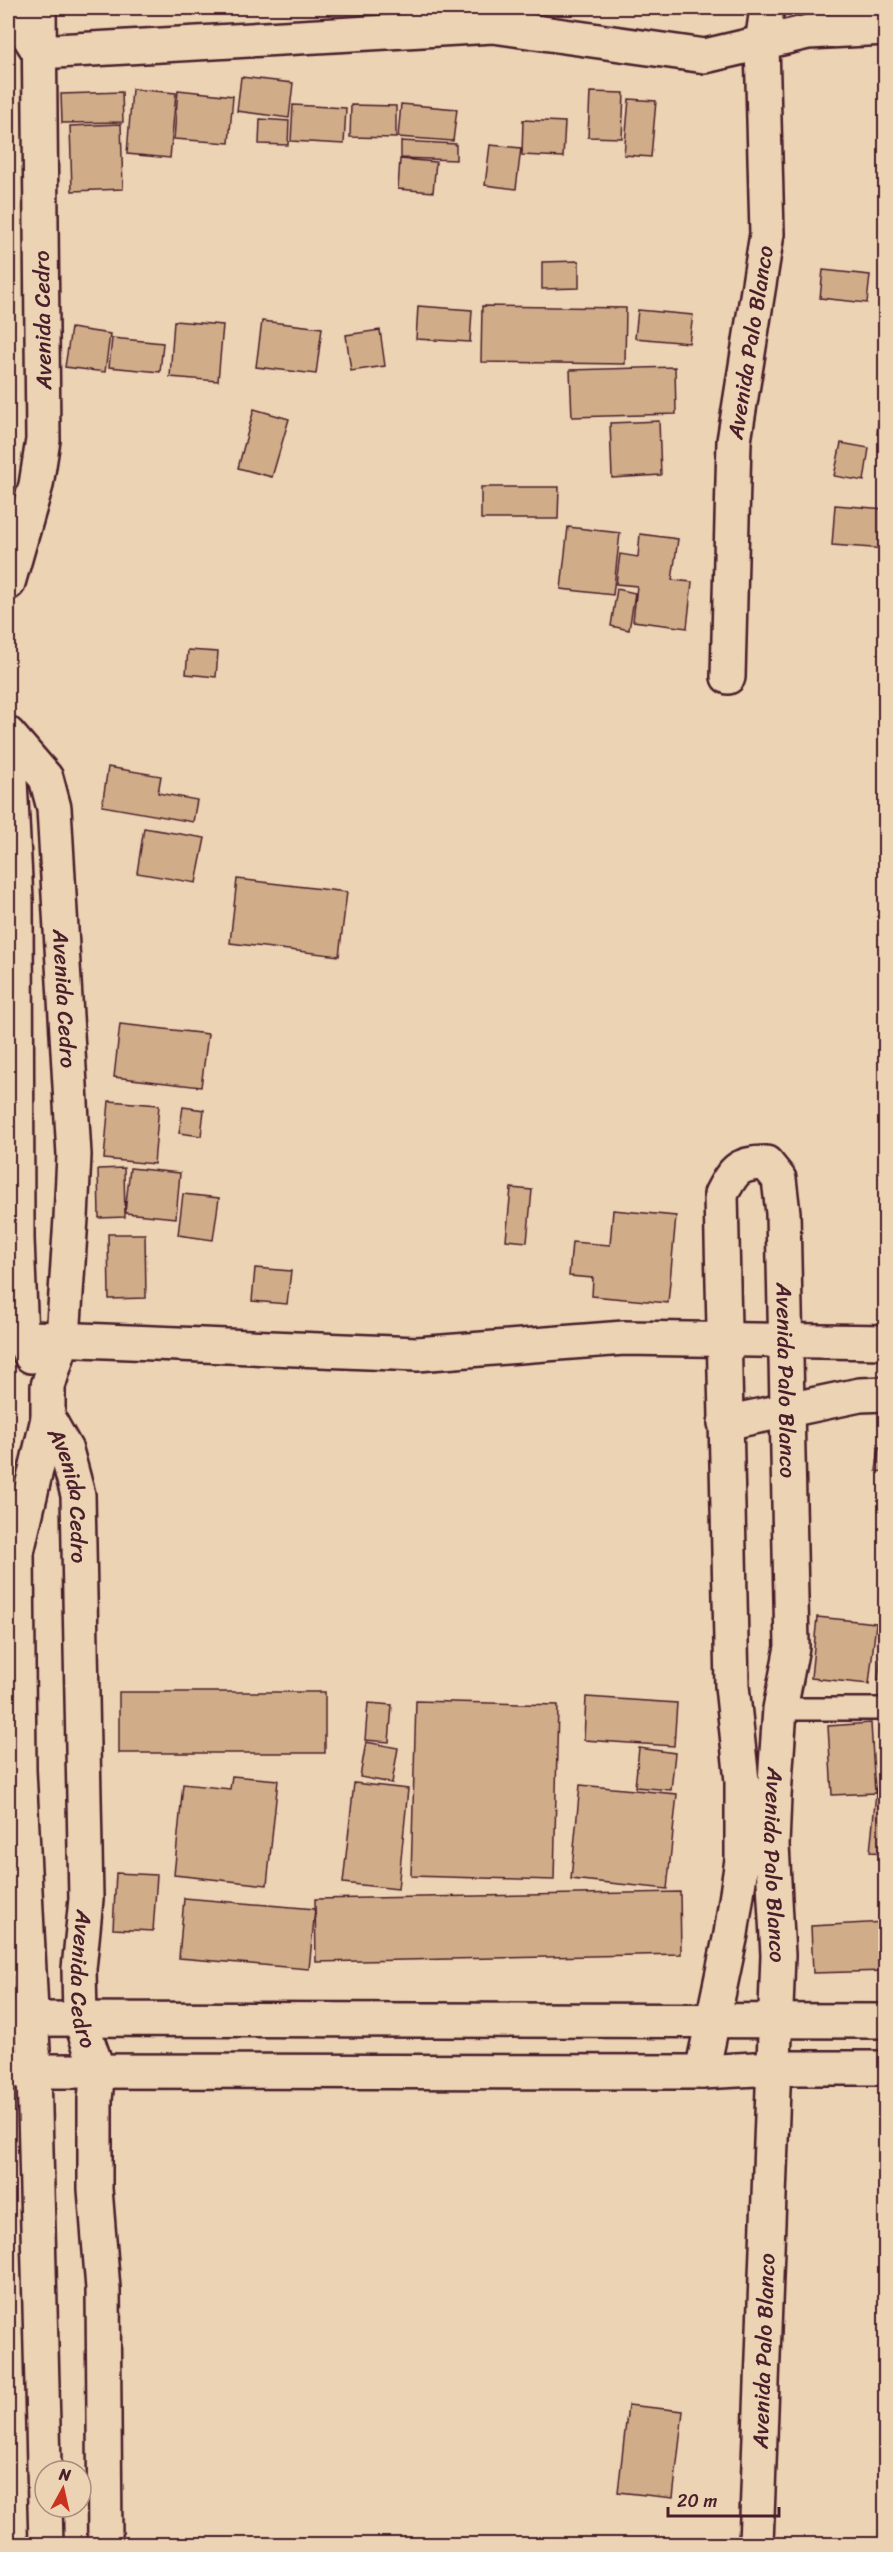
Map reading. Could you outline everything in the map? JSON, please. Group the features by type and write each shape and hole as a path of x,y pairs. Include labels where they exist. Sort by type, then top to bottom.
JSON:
{"street":[{"path":"11,8 39,52 493,26 705,56 762,45 808,32 885,28"},
{"name":"Avenida Cedro","path":"8,583 36,485 43,440 39,8"},
{"name":"Avenida Palo Blanco","path":"728,677 734,441 767,234 762,45 767,8"},
{"name":"Avenida Cedro","path":"8,734 46,778 54,808 74,1155 63,1338 48,1386 48,1418 17,1552 19,2019 46,2544"},
{"name":"Avenida Cedro","path":"8,740 16,900 17,1239 14,1337 48,1386"},
{"name":"Avenida Palo Blanco","path":"702,2072 731,1934 741,1860 742,1780 732,1686 720,1194 733,1172 747,1163 766,1163 779,1179 783,1213 792,1647 786,1690 780,1709 772,1845 778,1954 756,2544"},
{"path":"14,1337 417,1354 624,1338 885,1342"},
{"path":"724,1422 860,1395 885,1394"},
{"name":"Avenida Cedro","path":"48,1418 66,1450 78,1496 86,1899 79,1969 80,2019 98,2071 95,2099 95,2189 103,2289 105,2544"},
{"path":"19,2019 885,2021"},
{"path":"21,2071 702,2072 773,2068 885,2068"}],"lane":[{"path":"780,1709 885,1709"}],"building":[{"path":"241,77 293,83 289,118 237,111"},
{"path":"132,89 176,93 170,158 127,154"},
{"path":"178,90 233,96 229,143 174,139"},
{"path":"122,92 123,122 62,123 61,94"},
{"path":"590,92 624,93 622,138 588,137"},
{"path":"629,99 656,101 651,157 624,155"},
{"path":"401,104 457,109 453,141 398,137"},
{"path":"293,105 346,108 344,144 291,141"},
{"path":"351,105 396,106 396,138 350,137"},
{"path":"260,119 289,121 288,145 259,144"},
{"path":"523,120 565,122 563,157 522,155"},
{"path":"121,124 123,189 72,191 70,126"},
{"path":"401,141 456,144 456,160 401,158"},
{"path":"490,145 521,148 516,189 485,185"},
{"path":"400,159 436,162 433,192 398,189"},
{"path":"579,261 579,288 542,289 542,262"},
{"path":"823,270 870,275 867,303 820,298"},
{"path":"418,306 472,310 470,342 416,339"},
{"path":"482,306 626,308 625,364 481,362"},
{"path":"638,310 693,315 689,343 635,338"},
{"path":"174,321 223,325 218,381 170,377"},
{"path":"262,321 322,328 316,374 256,367"},
{"path":"71,328 110,334 105,372 65,367"},
{"path":"380,330 385,366 351,371 346,335"},
{"path":"112,338 163,343 160,372 109,367"},
{"path":"675,367 676,414 572,417 570,370"},
{"path":"882,386 886,386 886,435 877,434"},
{"path":"254,409 289,419 272,477 238,468"},
{"path":"659,421 661,475 612,478 610,423"},
{"path":"841,443 869,448 864,481 834,476"},
{"path":"481,487 559,487 558,519 481,519"},
{"path":"835,505 886,509 886,549 832,545"},
{"path":"568,527 620,533 613,595 561,589"},
{"path":"640,534 678,539 672,580 692,582 687,628 633,621 637,586 616,584 620,554 638,557"},
{"path":"617,589 635,593 629,630 611,626"},
{"path":"188,650 218,652 216,677 186,674"},
{"path":"108,767 161,776 158,793 197,800 193,822 102,806"},
{"path":"144,828 205,838 196,883 137,873"},
{"path":"237,879 347,892 339,956 230,943"},
{"path":"120,1024 208,1034 201,1087 114,1077"},
{"path":"109,1101 159,1105 154,1164 104,1159"},
{"path":"183,1107 204,1110 201,1136 179,1133"},
{"path":"124,1168 125,1217 99,1218 98,1169"},
{"path":"130,1168 180,1173 176,1218 125,1213"},
{"path":"511,1188 532,1190 527,1242 506,1240"},
{"path":"183,1194 219,1198 213,1240 178,1235"},
{"path":"613,1210 676,1216 668,1303 592,1296 593,1278 569,1276 572,1242 610,1245"},
{"path":"108,1234 145,1234 146,1298 109,1299"},
{"path":"255,1268 291,1271 287,1304 252,1301"},
{"path":"879,1447 886,1448 886,1472 876,1471"},
{"path":"884,1595 886,1595 886,1619 882,1618"},
{"path":"817,1617 876,1623 869,1684 811,1678"},
{"path":"884,1620 886,1620 886,1681 878,1680"},
{"path":"119,1692 325,1692 325,1753 119,1753"},
{"path":"586,1697 677,1703 674,1746 584,1740"},
{"path":"416,1701 558,1705 554,1880 411,1876"},
{"path":"368,1703 392,1705 389,1742 365,1740"},
{"path":"871,1723 875,1793 832,1795 828,1726"},
{"path":"366,1742 398,1748 392,1783 360,1777"},
{"path":"639,1748 675,1753 671,1790 635,1787"},
{"path":"878,1773 886,1774 886,1853 870,1852"},
{"path":"232,1776 278,1780 267,1885 174,1875 183,1784 230,1789"},
{"path":"354,1783 408,1789 398,1889 343,1883"},
{"path":"580,1785 677,1794 667,1889 571,1879"},
{"path":"116,1873 157,1875 153,1931 113,1929"},
{"path":"680,1892 681,1954 316,1962 315,1899"},
{"path":"184,1898 315,1909 309,1969 179,1958"},
{"path":"886,1922 886,1971 813,1973 811,1926"},
{"path":"628,2405 683,2411 673,2498 618,2492"}]}
